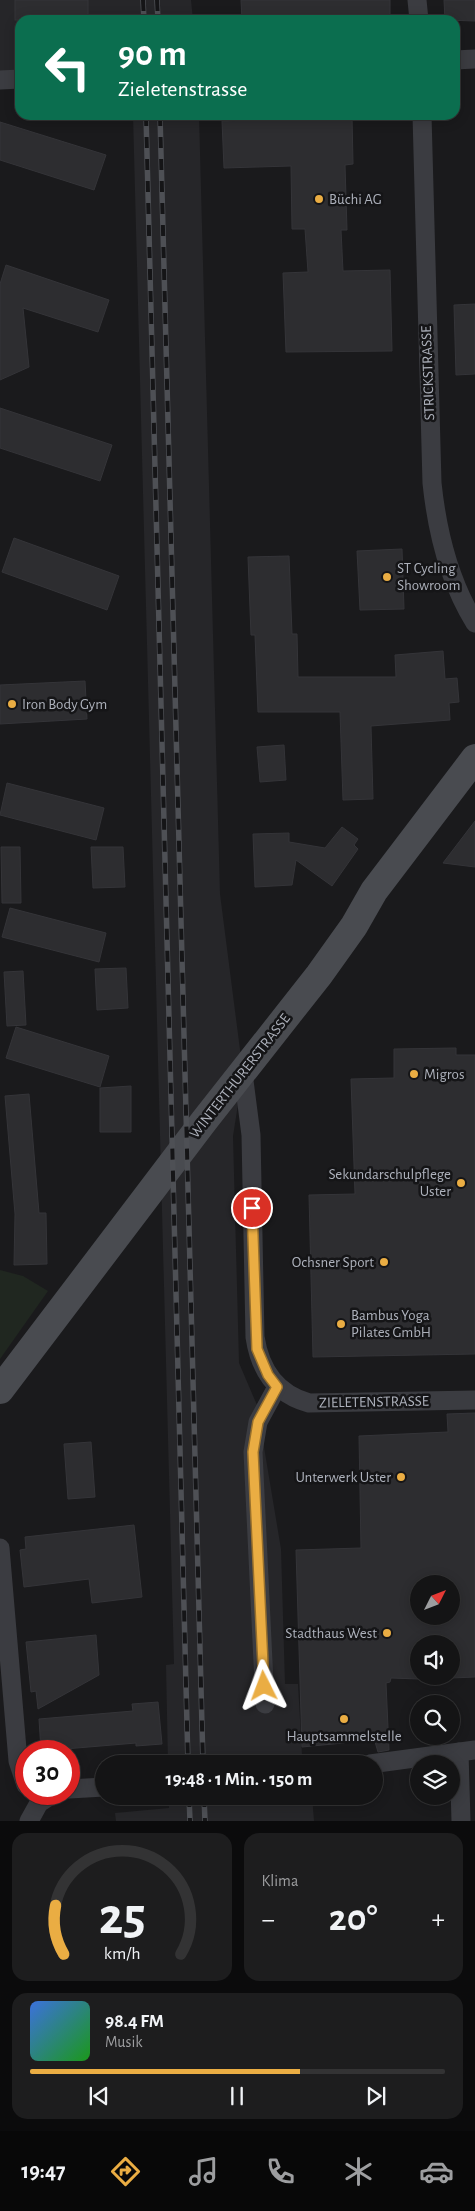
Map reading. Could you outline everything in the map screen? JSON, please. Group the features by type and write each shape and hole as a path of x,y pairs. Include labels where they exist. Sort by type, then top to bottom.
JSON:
{"main road":[{"name":"WINTERTHURERSTRASSE","path":"0,1390 204,1121 243,1074 340,946 374,891 475,758"}],"street":[{"path":"417,0 418,15"},
{"path":"460,60 475,59"},
{"path":"0,80 15,79"},
{"name":"STRICKSTRASSE","path":"422,120 432,483 438,529 445,554 461,597 475,622"},
{"name":"ZIELETENSTRASSE","path":"243,1074 251,1135 255,1337 261,1362 277,1387 294,1398 319,1404 475,1400"},
{"path":"265,1704 253,1452 258,1422 277,1387"},
{"path":"0,1548 16,1740"},
{"path":"383,1762 467,1751 461,1821"},
{"path":"80,1788 95,1788"},
{"path":"29,1821 38,1805"}],"shaded area":[{"path":"0,0 191,0 192,15 15,15 15,79 0,80"},
{"path":"133,120 199,120 220,894 243,1073 233,1136 239,1363 257,1405 281,1549 285,1684 298,1684 302,1755 168,1755 166,1665 174,1664"},
{"path":"0,1270 23,1276 48,1291 0,1359"},
{"path":"169,1805 313,1805 314,1821 116,1821 115,1813 169,1808"}],"building":[{"path":"15,0 88,0 88,15 15,15"},
{"path":"241,0 390,0 390,15 242,15"},
{"path":"444,0 475,0 475,21 460,20 460,15 445,15"},
{"path":"352,120 353,164 345,165 347,230 341,230 343,271 390,270 392,351 286,352 283,273 308,272 305,229 292,229 291,166 224,168 222,121"},
{"path":"0,122 106,155 94,190 0,160"},
{"path":"6,265 109,300 98,332 23,308 29,367 0,380 0,284"},
{"path":"475,304 475,374 456,375 454,305"},
{"path":"0,408 112,445 100,481 0,448"},
{"path":"14,538 119,576 107,610 2,572"},
{"path":"402,549 404,609 360,610 357,551"},
{"path":"289,556 292,634 297,634 298,677 396,677 395,655 443,651 445,679 457,678 459,702 449,703 450,720 371,726 373,799 343,800 340,712 258,712 255,635 251,635 248,557"},
{"path":"85,681 87,719 0,724 0,685"},
{"path":"284,745 286,780 260,782 257,747"},
{"path":"7,783 104,808 96,840 0,815"},
{"path":"475,821 475,867 443,863"},
{"path":"342,827 358,839 354,845 358,849 332,886 296,860 292,885 255,887 253,834 289,833 289,842 325,848"},
{"path":"1,847 20,847 21,903 2,903"},
{"path":"91,847 123,847 125,887 93,888"},
{"path":"10,908 106,933 99,962 2,937"},
{"path":"126,968 128,1008 97,1010 95,969"},
{"path":"23,971 26,1025 7,1026 4,972"},
{"path":"16,1027 109,1056 100,1087 6,1058"},
{"path":"456,1048 456,1055 475,1055 475,1354 313,1357 309,1195 355,1194 351,1079 394,1078 394,1049"},
{"path":"131,1086 131,1132 100,1132 100,1088"},
{"path":"29,1094 39,1213 46,1213 47,1264 14,1265 15,1214 5,1096"},
{"path":"475,1413 475,1677 460,1678 460,1635 410,1635 410,1679 391,1678 390,1682 386,1683 389,1750 378,1752 373,1735 343,1743 302,1747 296,1550 361,1548 359,1436 448,1432 447,1414"},
{"path":"91,1442 95,1497 68,1499 64,1444"},
{"path":"134,1525 142,1597 92,1603 89,1579 24,1587 20,1550 26,1549 25,1537"},
{"path":"96,1635 99,1675 38,1709 36,1691 31,1692 26,1642"},
{"path":"158,1702 162,1744 136,1746 136,1743 80,1748 80,1740 40,1740 39,1719 133,1711 132,1704"}],"railway":[{"path":"143,0 144,15"},
{"path":"157,0 158,15"},
{"path":"146,120 188,1755"},
{"path":"160,120 203,1755"},
{"path":"189,1805 190,1821"},
{"path":"204,1805 205,1821"}],"place":[{"name":"Büchi AG","path":"319,199"},
{"name":"ST Cycling Showroom","path":"387,577"},
{"name":"Iron Body Gym","path":"12,704"},
{"name":"Migros","path":"414,1074"},
{"name":"Sekundarschulpflege Uster","path":"461,1183"},
{"name":"Ochsner Sport","path":"384,1262"},
{"name":"Bambus Yoga Pilates GmbH","path":"341,1324"},
{"name":"Unterwerk Uster","path":"401,1477"},
{"name":"Stadthaus West","path":"387,1633"},
{"name":"Hauptsammelstelle","path":"344,1719"}],"route":[{"path":"252,1208 255,1337 261,1362 277,1387 258,1422 253,1452 264,1686"}]}
